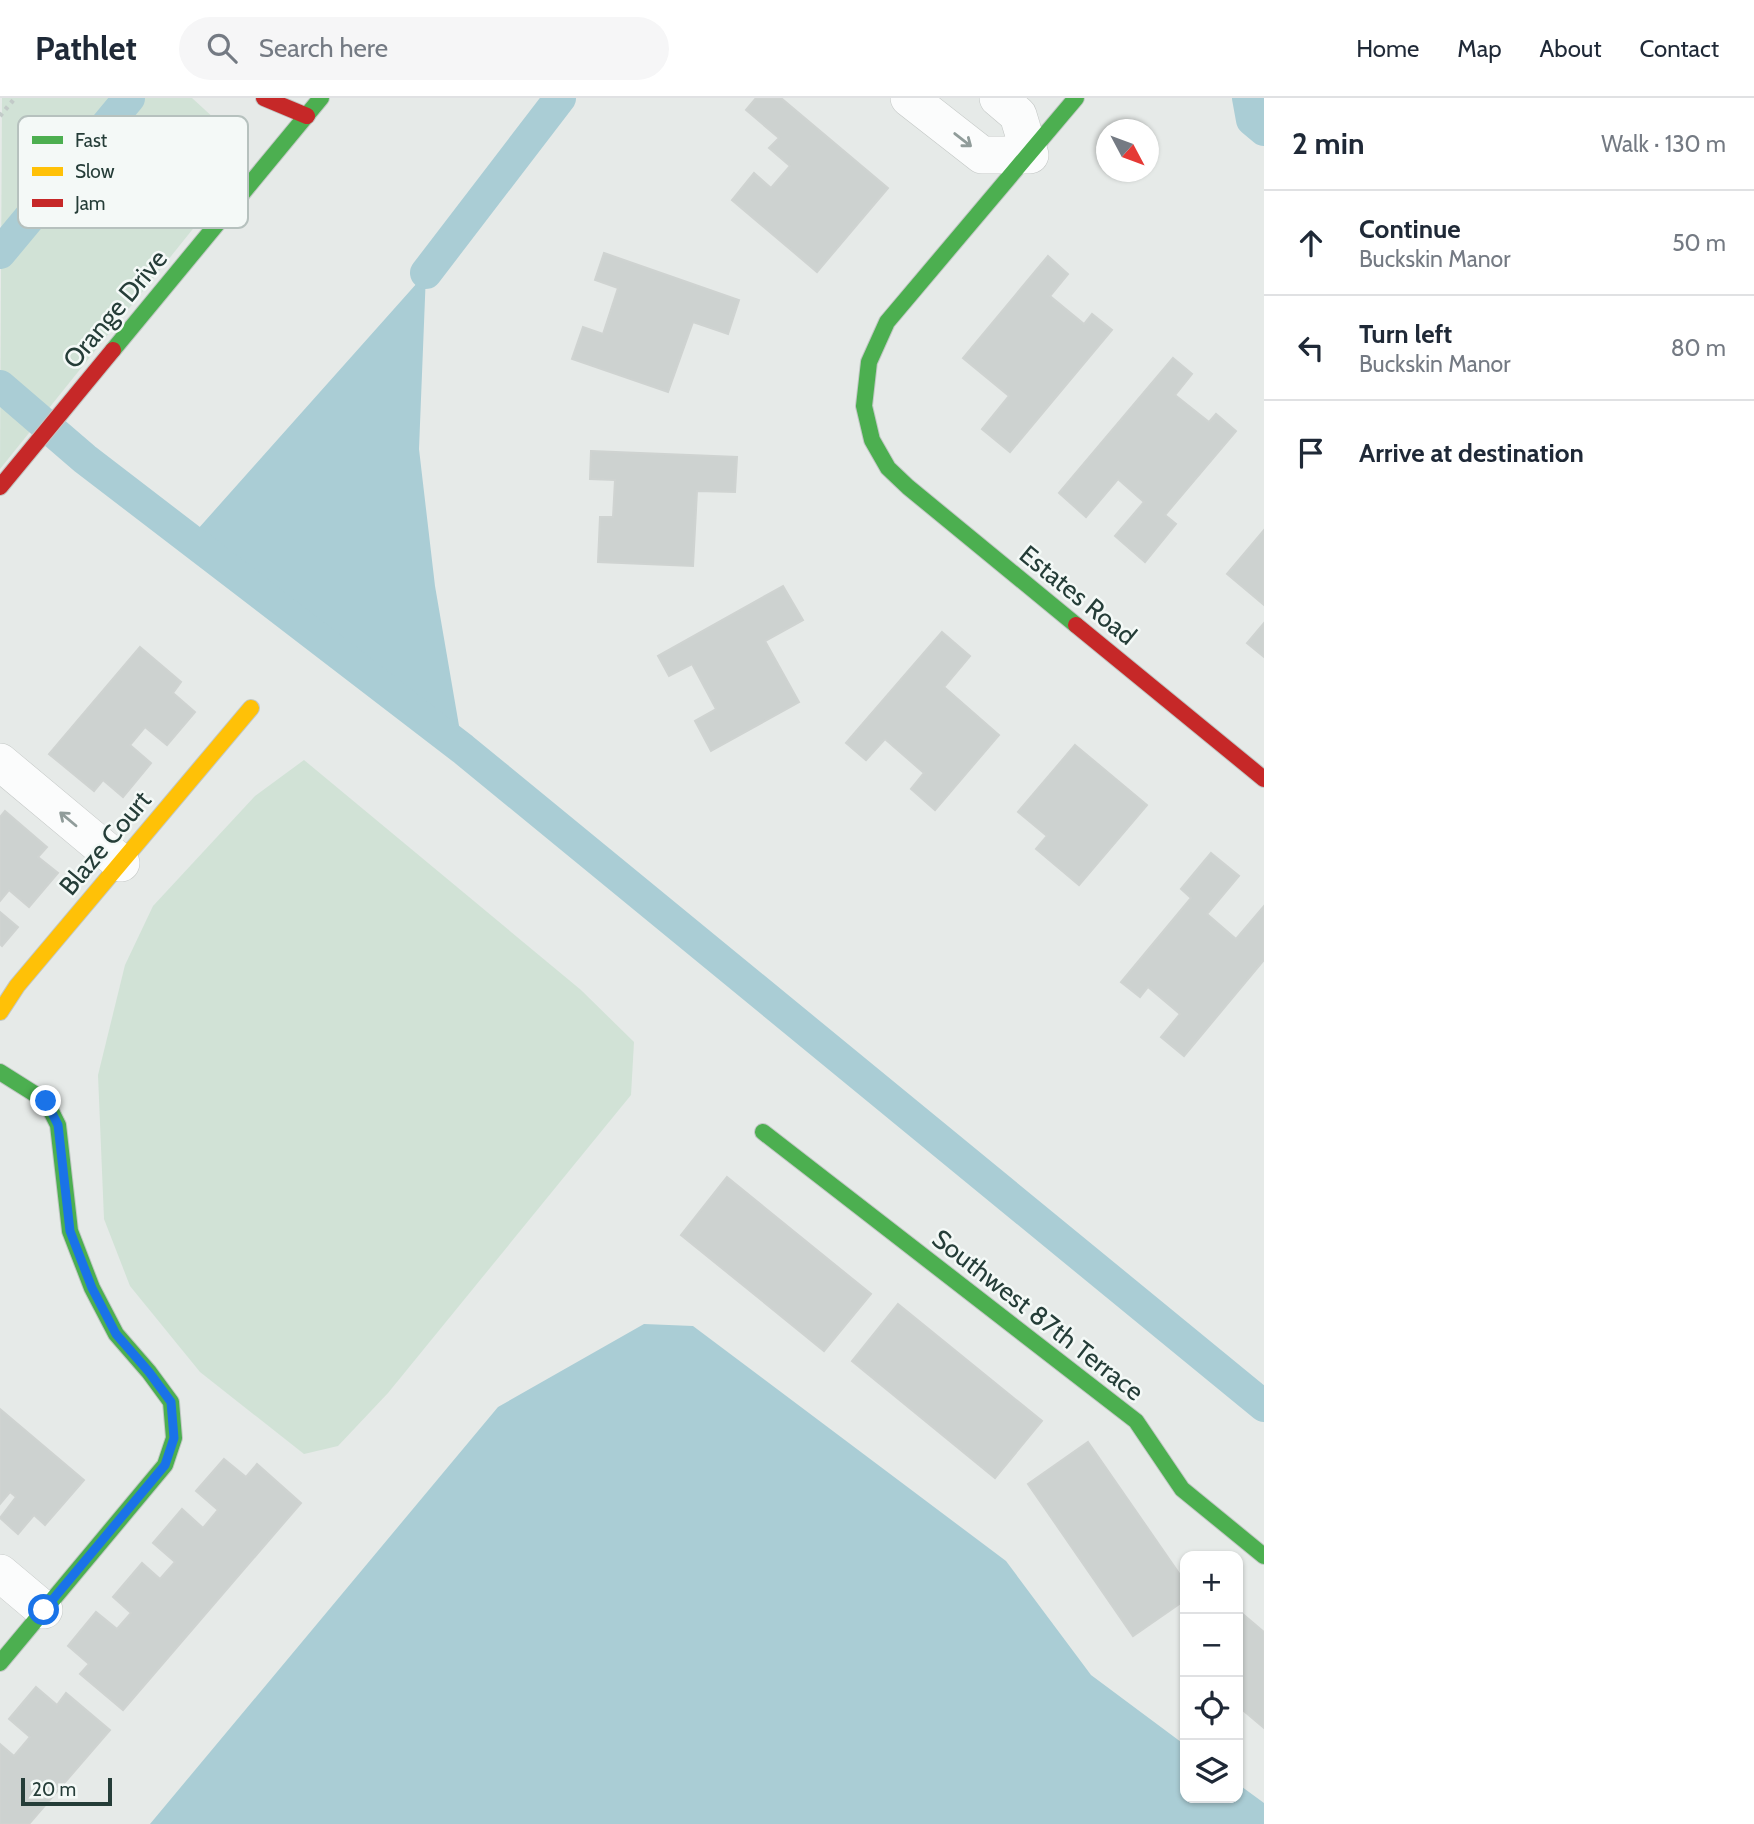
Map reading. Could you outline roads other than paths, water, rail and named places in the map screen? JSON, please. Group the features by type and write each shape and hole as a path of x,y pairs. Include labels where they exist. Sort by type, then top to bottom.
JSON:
{"street":[{"path":"264,98 307,116"},
{"path":"298,98 307,116"},
{"name":"Orange Drive","path":"248,187 321,98"},
{"path":"909,98 982,155 1030,155 1018,115 998,98"},
{"name":"Estates Road","path":"1076,98 887,322 869,362 864,406 872,440 888,468 908,487 1264,779"},
{"name":"Orange Drive","path":"0,488 214,228"},
{"name":"Blaze Court","path":"0,1012 17,986 251,708"},
{"path":"0,762 121,863"},
{"path":"0,1072 46,1101 58,1125 70,1231 88,1277 116,1334 171,1402 174,1438 165,1465 0,1662"},
{"name":"Southwest 87th Terrace","path":"763,1132 1136,1422 1182,1489 1264,1556"},
{"path":"0,1573 44,1610"}],"water":[{"path":"426,273 419,449 435,586 463,749 189,539"},
{"path":"644,1324 693,1326 1006,1561 1091,1675 1180,1741 1180,1803 1243,1803 1243,1788 1264,1803 1264,1824 150,1824 498,1407"}],"waterway":[{"path":"114,116 129,98"},
{"path":"426,273 560,98"},
{"path":"1248,98 1252,120 1264,130"},
{"path":"0,253 21,228"},
{"path":"0,386 85,459 463,749 1264,1406"}]}
